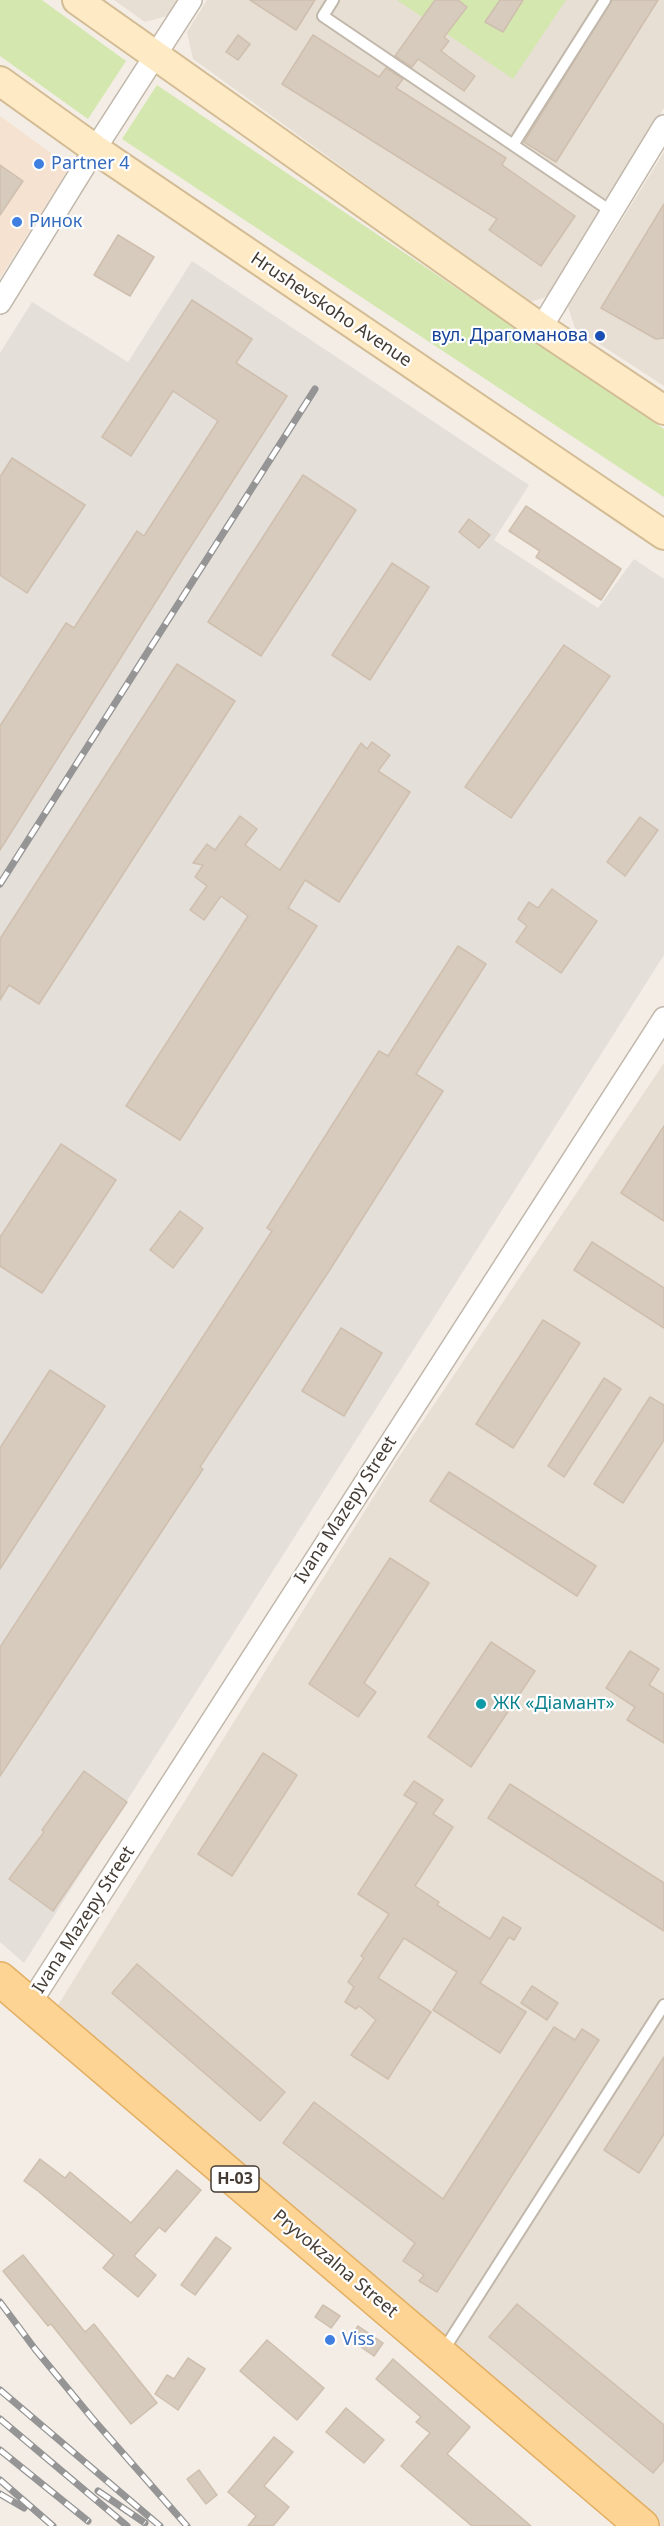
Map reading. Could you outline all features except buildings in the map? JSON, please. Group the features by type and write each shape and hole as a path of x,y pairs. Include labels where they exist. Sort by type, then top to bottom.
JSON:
{"main road":[{"path":"77,0 541,328 664,410"},
{"name":"Hrushevskoho Avenue","path":"0,81 95,149 664,535"},
{"name":"Pryvokzalna Street","path":"0,1979 642,2526"}],"street":[{"path":"0,303 191,0"},
{"path":"541,328 664,126"},
{"name":"Ivana Mazepy Street","path":"29,2004 664,1018"}],"lane":[{"path":"333,0 323,16 612,212"},
{"path":"513,145 605,0"},
{"path":"440,2354 664,2005"}],"shaded area":[{"path":"114,0 177,0 167,16 145,22"},
{"path":"207,0 664,0 664,108 547,297 529,302 193,59 187,32"},
{"name":"Ринок","path":"0,116 70,167 0,278"},
{"path":"664,152 664,386 575,328 568,307"},
{"path":"192,261 529,485 494,540 598,608 634,559 664,579 664,955 24,1963 0,1942 0,353 32,302 128,362"},
{"path":"664,1063 664,2526 657,2526 55,2010 394,1464"}],"green space":[{"path":"0,0 42,0 126,61 88,119 0,56"},
{"path":"397,0 566,0 513,79"},
{"path":"157,85 664,429 664,497 122,139"}],"railway":[{"path":"0,884 315,389"},
{"path":"0,2302 92,2418 187,2526"},
{"path":"0,2390 160,2526"},
{"path":"0,2419 127,2526"},
{"path":"0,2450 88,2521"},
{"path":"0,2480 53,2526"},
{"path":"98,2491 145,2523"},
{"path":"0,2494 24,2508"}],"place":[{"name":"Partner 4","path":"39,164"},
{"name":"Ринок","path":"17,222"},
{"name":"вул. Драгоманова","path":"600,336"},
{"name":"ЖК «Діамант»","path":"481,1704"},
{"name":"Viss","path":"330,2340"}]}
